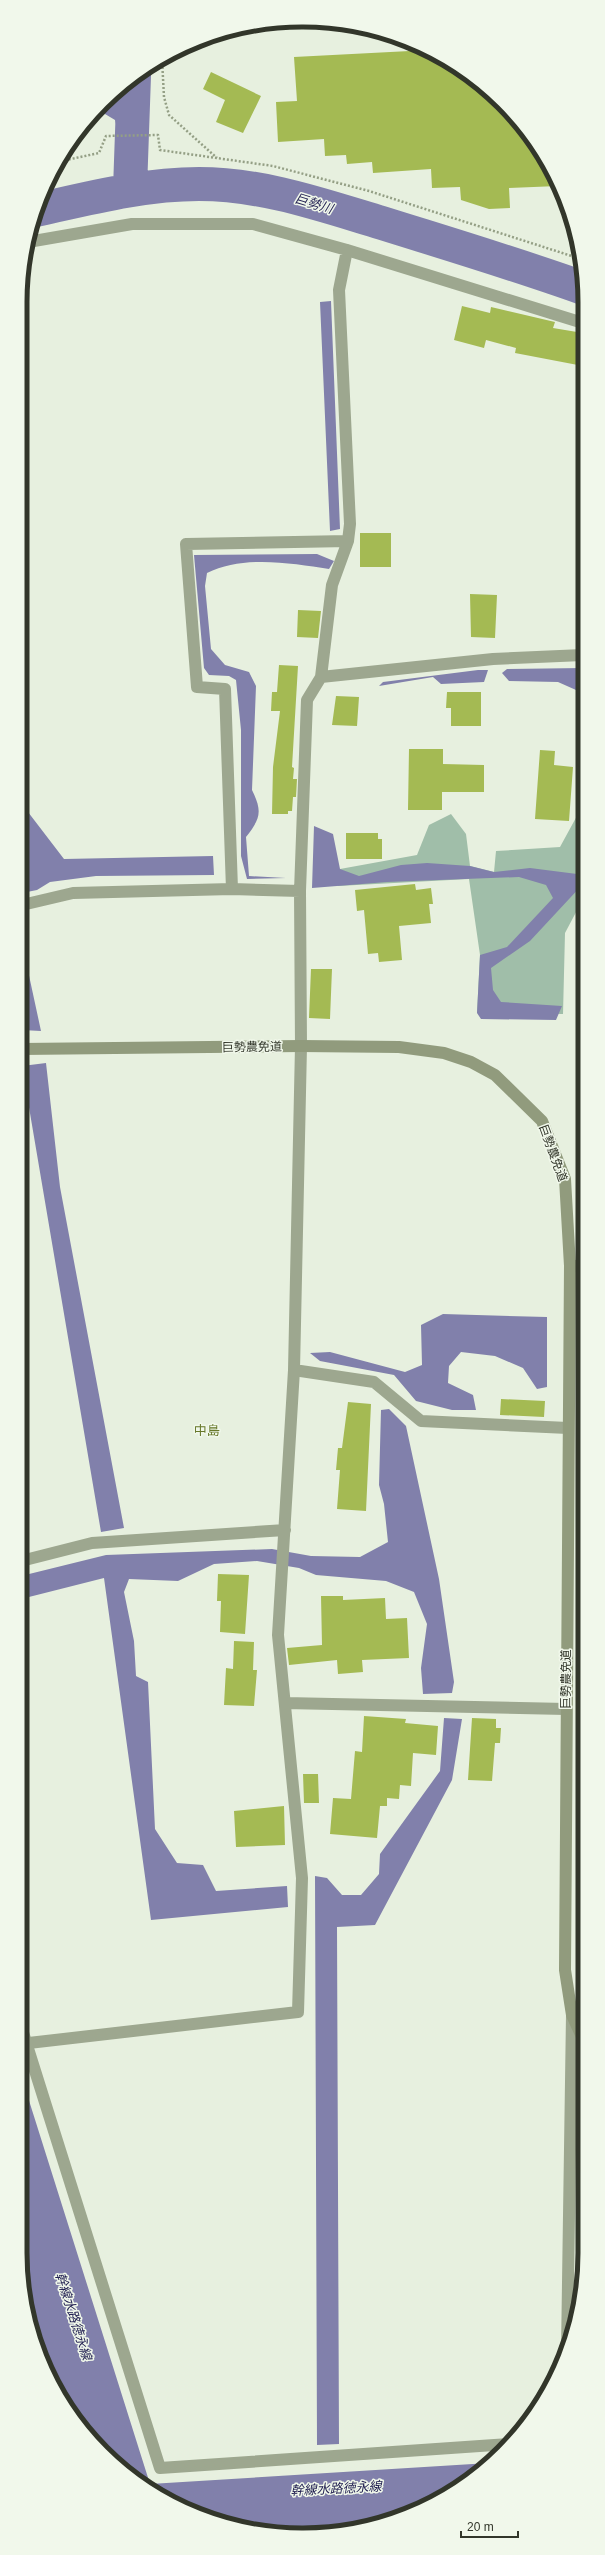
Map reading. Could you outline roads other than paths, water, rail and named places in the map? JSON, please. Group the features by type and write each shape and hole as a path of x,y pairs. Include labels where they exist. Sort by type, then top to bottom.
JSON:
{"street":[{"path":"34,241 132,224 253,224 347,250 578,321"},
{"path":"27,2043 298,2012 302,1878 278,1635 281,1573 285,1544 294,1370 301,1046 300,891 307,700 321,678 332,585 348,541 350,524 339,290 347,250"},
{"path":"232,889 225,689 197,687 186,544 348,541"},
{"path":"321,678 494,659 578,655"},
{"path":"27,904 73,893 232,889 300,891"},
{"name":"巨勢農免道","path":"27,1049 301,1046 399,1047 444,1053 495,1075 542,1121 565,1179 576,1266 568,1428 565,1970 572,2015 578,2028"},
{"path":"294,1370 374,1382 421,1421 568,1428"},
{"path":"27,1559 92,1543 285,1530"},
{"path":"285,1703 566,1709"},
{"path":"567,2329 572,2015"},
{"path":"27,2055 160,2468 499,2445"}],"water":[{"path":"147,74 148,133 118,132 115,120 105,114 102,114 121,95"},
{"path":"331,301 340,529 330,531 320,302"},
{"path":"317,554 334,561 329,569 283,563 251,562 221,567 207,573 205,586 211,649 225,665 249,672 256,686 252,790 259,810 257,820 246,837 249,876 286,878 247,879 241,856 241,730 236,680 229,676 209,675 204,668 194,555"},
{"path":"578,668 578,735 576,690 558,682 509,681 502,673 507,669"},
{"path":"488,670 484,682 441,684 433,677 379,686 383,682"},
{"path":"27,768 28,812 64,859 213,856 214,875 96,876 50,882 37,890 27,892"},
{"path":"314,826 333,834 340,869 359,876 401,865 427,863 470,866 494,872 530,868 578,873 578,889 530,941 491,968 493,990 501,1002 562,1006 556,1020 481,1019 477,1013 480,955 507,947 553,898 546,885 519,877 387,882 312,888"},
{"path":"27,966 41,1031 27,1030"},
{"path":"46,1063 60,1187 124,1528 101,1532 27,1095 27,1065"},
{"path":"443,1314 547,1317 547,1387 537,1389 523,1368 495,1356 461,1352 449,1366 448,1383 473,1395 476,1410 452,1410 416,1401 394,1375 320,1361 310,1353 330,1352 405,1372 422,1365 421,1325"},
{"path":"389,1409 406,1426 439,1579 454,1682 452,1693 423,1694 421,1668 427,1624 414,1592 386,1581 316,1575 299,1568 257,1561 214,1564 178,1581 129,1579 124,1592 134,1641 136,1676 148,1682 155,1829 177,1863 203,1865 216,1891 287,1886 288,1907 151,1920 104,1578 27,1597 27,1575 106,1555 272,1549 311,1556 360,1557 388,1542 384,1504 379,1485 381,1410"},
{"path":"444,1718 462,1719 452,1780 375,1925 337,1927 339,2444 317,2445 315,1876 327,1878 342,1895 361,1895 379,1874 380,1854 440,1771"},
{"name":"幹線水路徳永線","path":"27,2094 149,2482 121,2460 95,2434 73,2406 55,2374 36,2324 29,2288 27,2252"},
{"name":"幹線水路徳永線","path":"479,2464 456,2482 424,2500 374,2519 338,2526 302,2528 267,2526 231,2519 181,2500 152,2484"}],"waterway":[{"path":"130,189 134,85"},
{"name":"巨勢川","path":"44,208 117,192 158,186 199,184 246,188 292,197 337,209 482,254 577,286"}],"district":[{"name":"中島","path":"207,1430"}]}
